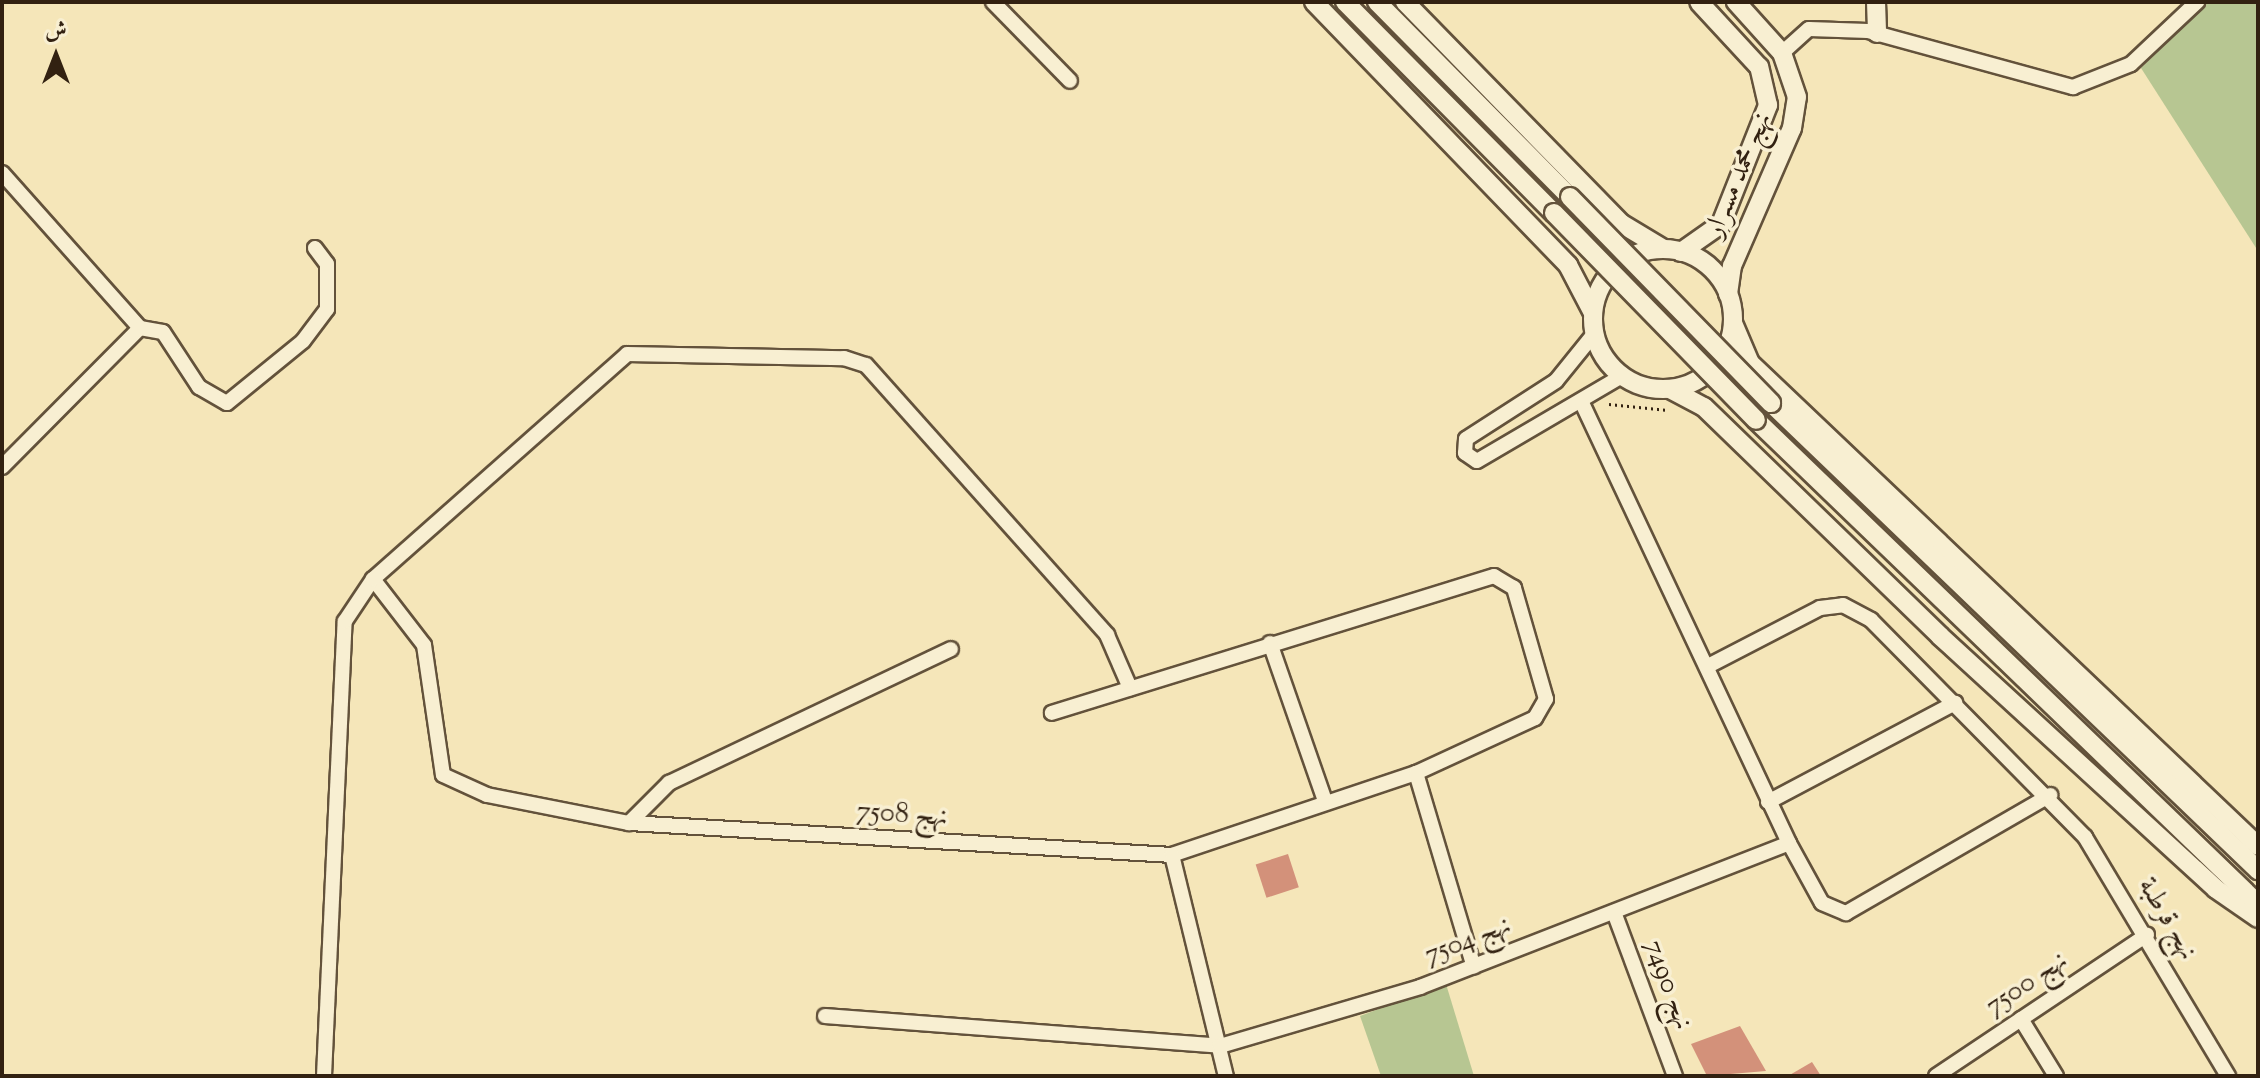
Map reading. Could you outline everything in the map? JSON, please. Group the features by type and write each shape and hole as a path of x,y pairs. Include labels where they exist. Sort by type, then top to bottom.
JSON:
{"street":[{"path":"993,2 1070,81"},
{"path":"1314,2 1568,265 1593,313 1594,334 1604,358 1622,376 1670,389 1704,407 1951,646 2216,889 2258,918"},
{"path":"1345,2 1756,420 2258,904"},
{"path":"1377,2 1771,403 2258,870"},
{"path":"1405,2 1622,224 1705,263 1728,294 1733,323 1750,363 2258,846"},
{"name":"نهج محمد مسرار","path":"1673,250 1721,224 1768,105 1759,67 1699,2"},
{"name":"نهج محمد مسرار","path":"1728,294 1735,257 1796,113 1795,82 1782,53 1736,2"},
{"path":"1876,2 1877,33"},
{"path":"1782,53 1809,29 1877,33 2073,87 2131,64 2197,2"},
{"path":"2,173 140,328 169,337 209,398 227,403 243,396 327,309 327,264 315,248"},
{"path":"1593,313 1612,271 1641,252 1673,250"},
{"path":"1670,389 1713,368 1733,323"},
{"path":"2,467 140,328"},
{"path":"1594,334 1556,381 1466,439 1465,453 1477,461 1582,403 1622,376"},
{"path":"324,1076 341,640 345,621 373,579 627,354 844,358 866,365 1107,635 1130,688"},
{"path":"1582,403 1710,665 1768,802 1822,903 1846,913 1919,876 2050,795"},
{"path":"1052,713 1477,578 1506,581 1541,669 1544,708 1517,727 1416,773 1325,801 1172,855 1226,1076"},
{"name":"نهج 7508","path":"373,579 424,645 443,775 487,795 629,823 1172,855"},
{"name":"نهج قرطبة","path":"1710,665 1803,615 1843,605 1871,620 2050,795 2105,864 2228,1076"},
{"path":"1270,643 1325,801"},
{"path":"629,823 669,783 951,649"},
{"path":"1768,802 1955,703"},
{"path":"1416,773 1474,967"},
{"name":"نهج 7504","path":"825,1016 1220,1046 1474,967 1789,843"},
{"name":"نهج 7490","path":"1614,912 1675,1076"},
{"name":"نهج 7500","path":"1936,1076 2147,935"},
{"path":"2021,1019 2056,1076"}],"green space":[{"path":"2209,2 2258,2 2258,251 2141,68"},
{"path":"1446,984 1474,1076 1381,1076 1360,1016"}],"building":[{"path":"1288,854 1299,887 1266,898 1256,865"},
{"path":"1740,1026 1766,1071 1707,1076 1691,1044"},
{"path":"1812,1062 1821,1076 1788,1076"}]}
